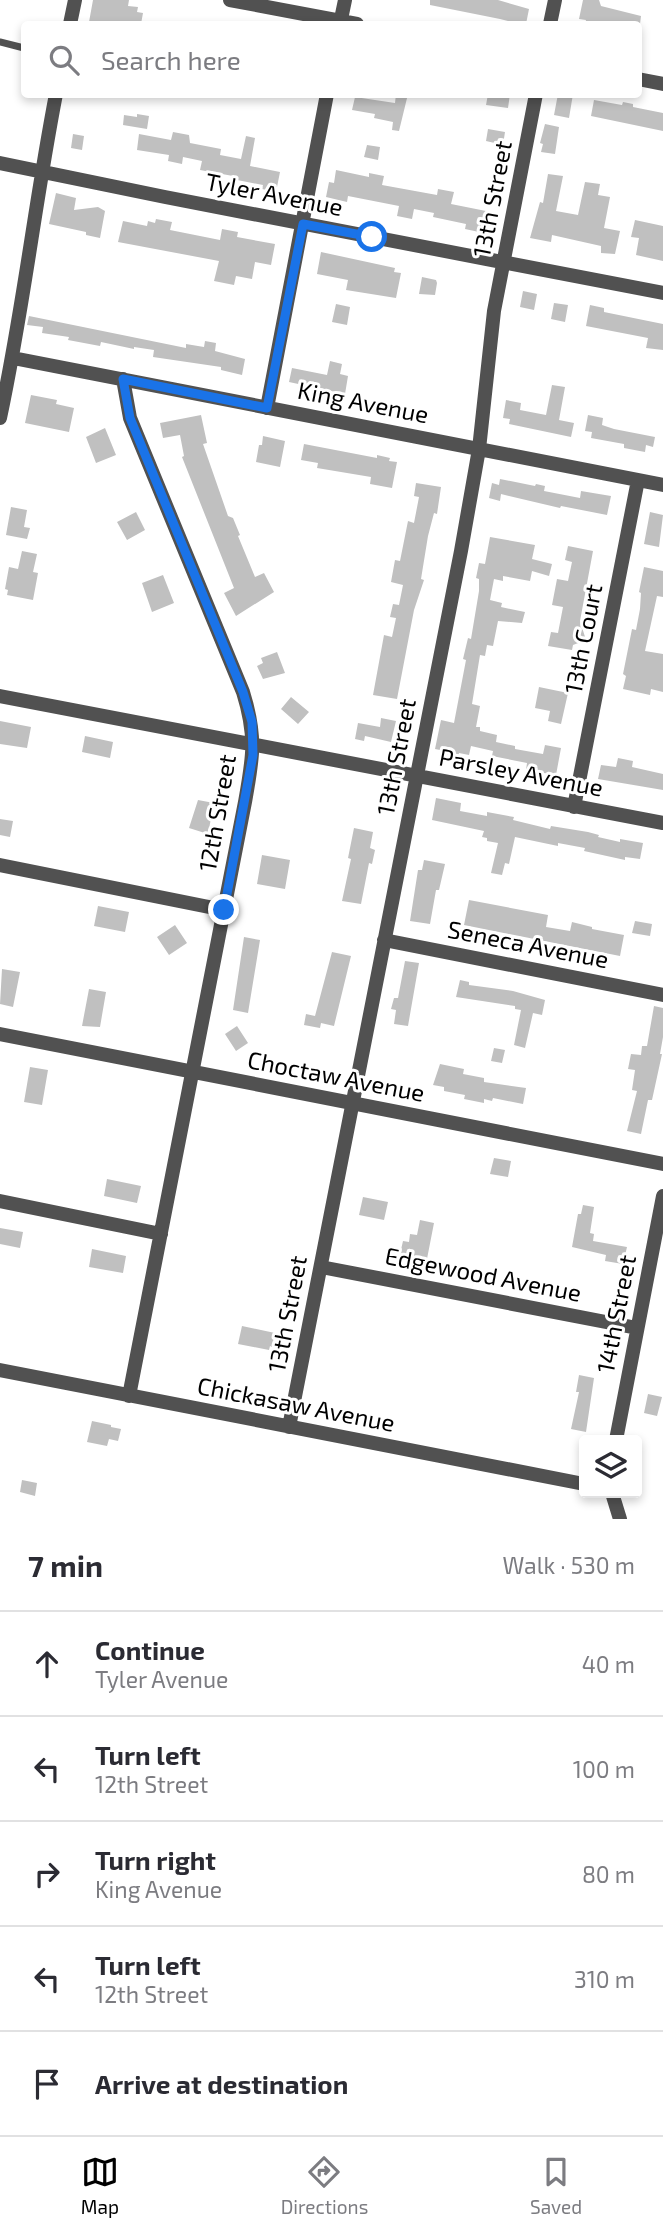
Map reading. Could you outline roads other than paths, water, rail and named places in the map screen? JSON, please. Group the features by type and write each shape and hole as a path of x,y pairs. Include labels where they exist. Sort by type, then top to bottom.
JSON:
{"street":[{"path":"71,21 75,0"},
{"path":"230,0 330,21"},
{"path":"340,21 345,0"},
{"path":"551,21 555,0"},
{"path":"642,80 663,83"},
{"path":"0,418 28,273 41,172 56,98"},
{"path":"267,408 326,98"},
{"name":"13th Street","path":"289,1427 479,449 486,374 503,263 535,98"},
{"name":"Tyler Avenue","path":"0,163 663,293"},
{"name":"King Avenue","path":"13,358 663,485"},
{"name":"12th Street","path":"123,379 130,418 243,692 252,722 254,745 129,1396"},
{"name":"13th Court","path":"574,807 638,480"},
{"name":"Parsley Avenue","path":"0,695 663,823"},
{"path":"0,864 224,910"},
{"name":"Seneca Avenue","path":"384,940 663,995"},
{"name":"Choctaw Avenue","path":"0,1034 663,1164"},
{"name":"14th Street","path":"617,1435 663,1196"},
{"path":"0,1202 161,1234"},
{"name":"Edgewood Avenue","path":"321,1267 637,1328"},
{"name":"Chickasaw Avenue","path":"0,1370 579,1483"},
{"path":"614,1498 620,1519"}],"lane":[{"path":"0,42 21,47"}]}
